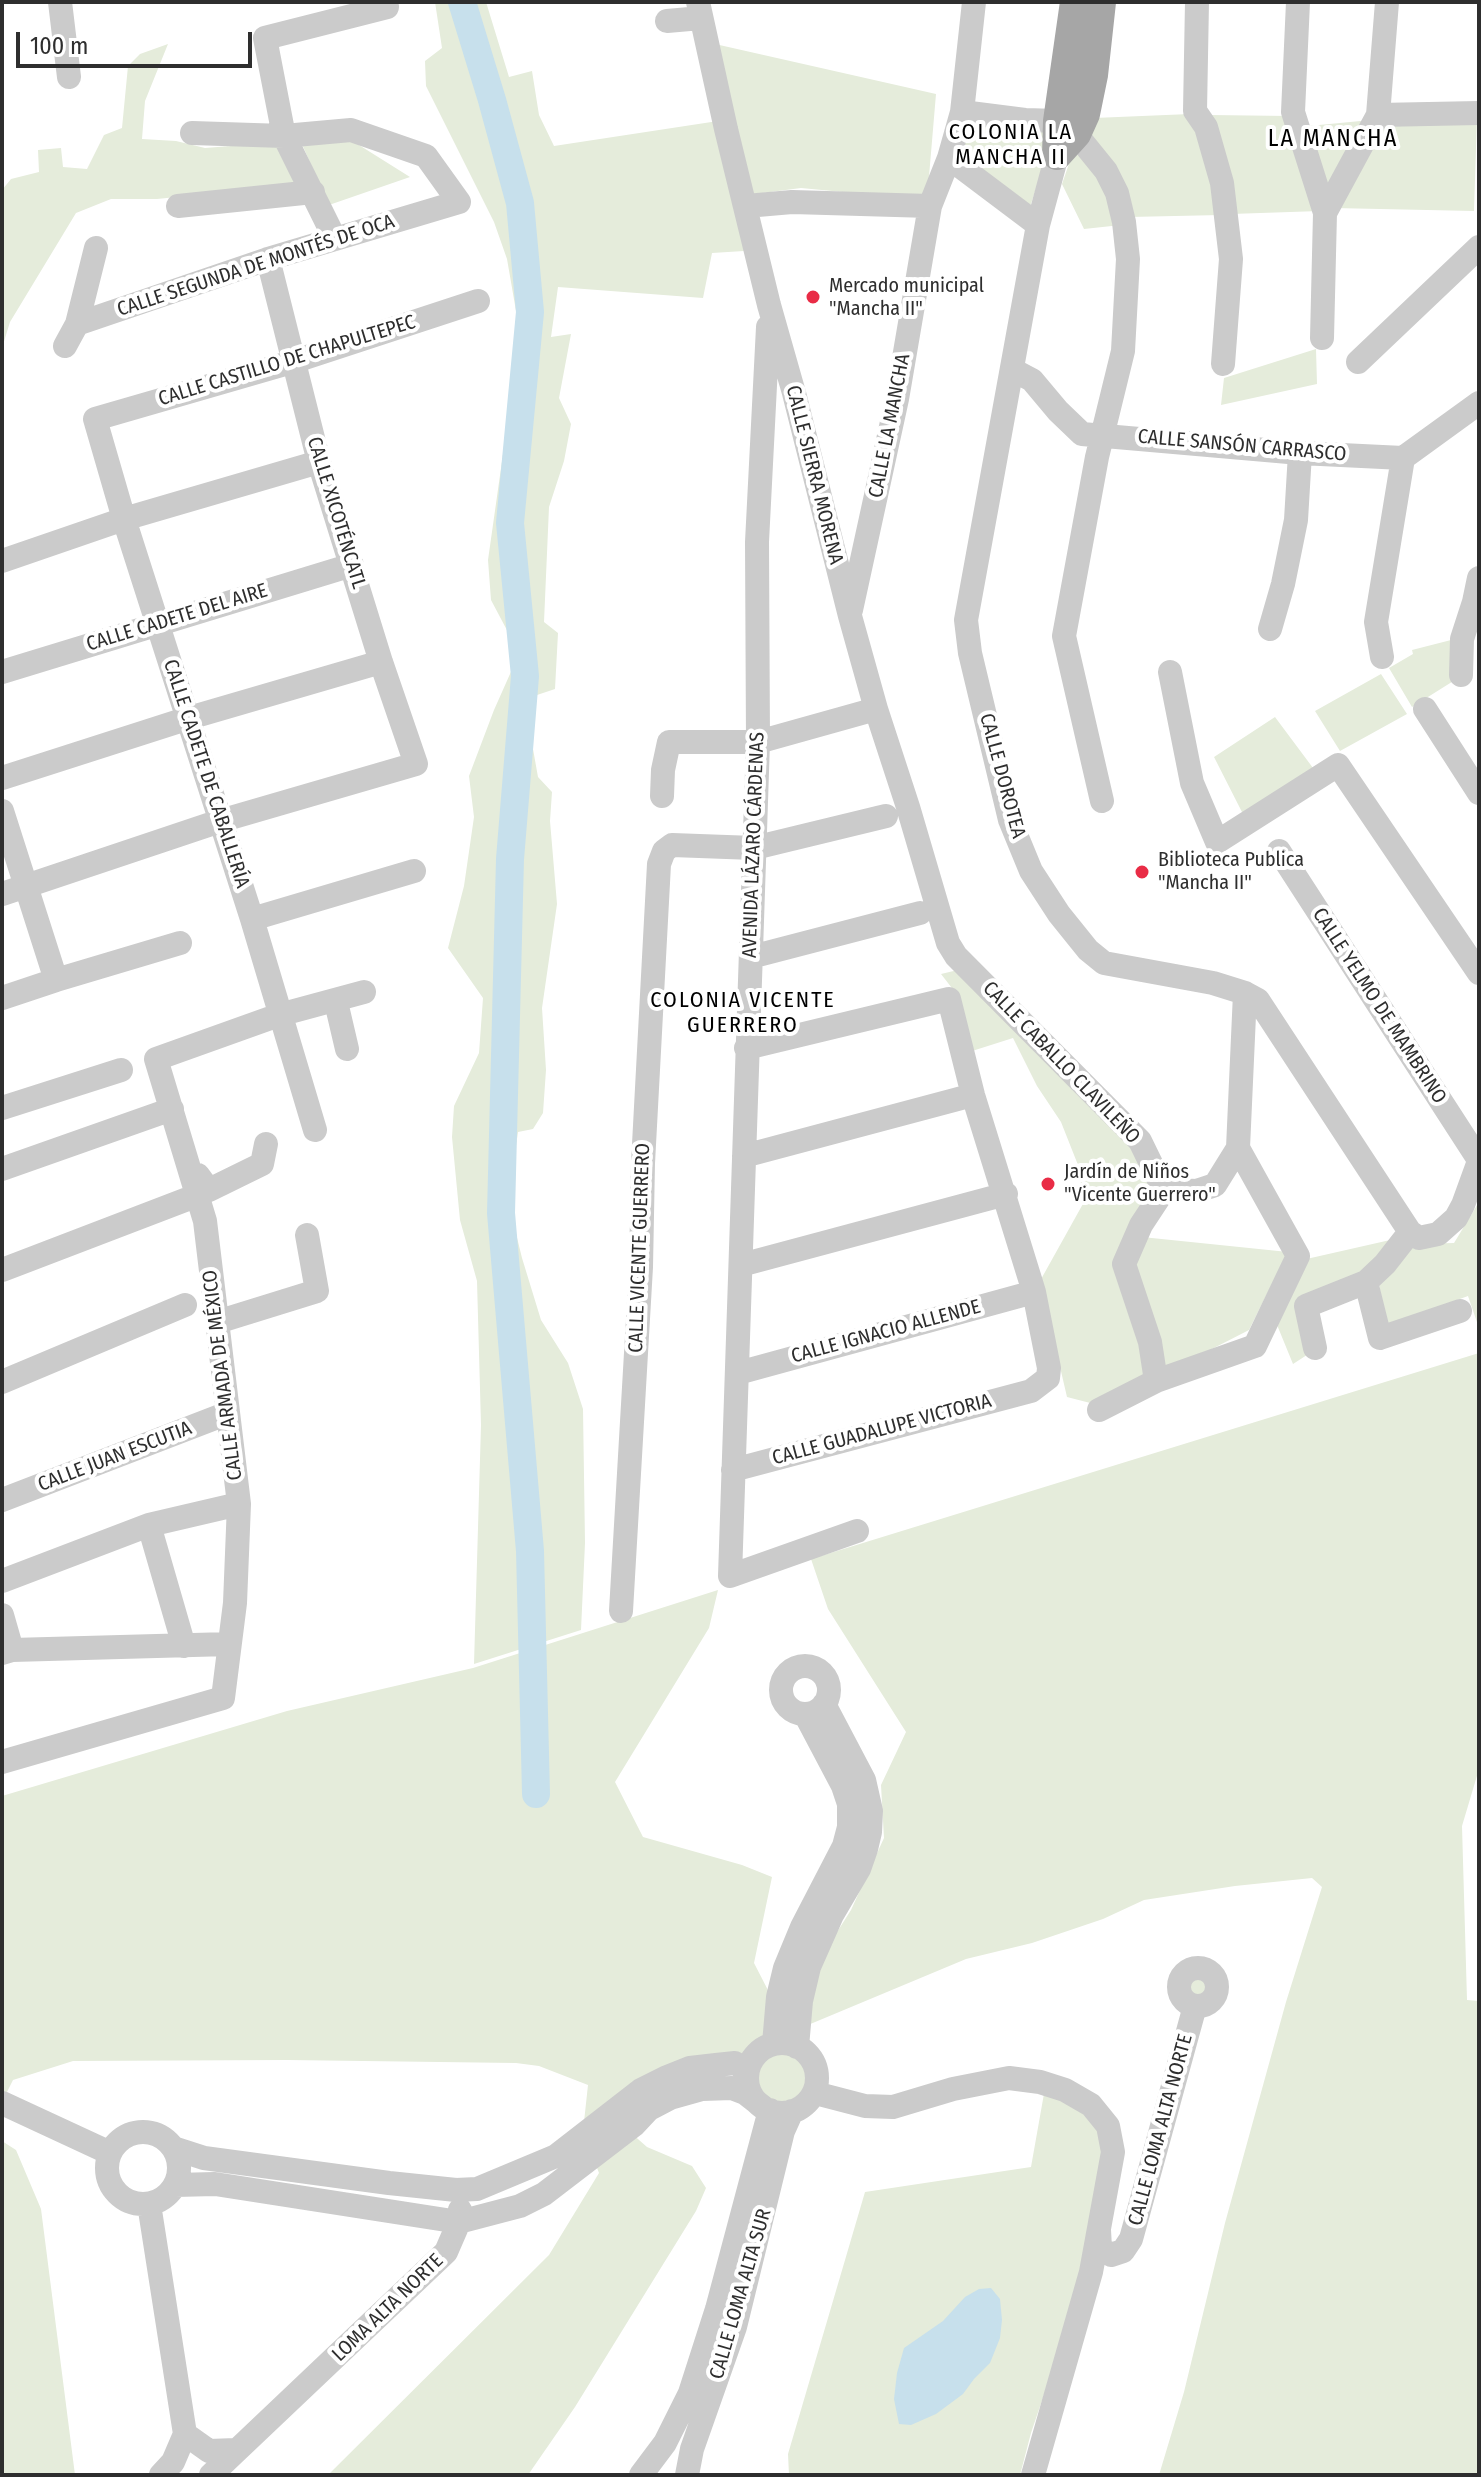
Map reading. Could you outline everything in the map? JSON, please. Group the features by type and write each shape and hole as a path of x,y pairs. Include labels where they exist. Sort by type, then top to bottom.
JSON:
{"main road":[{"path":"1064,137 1075,2"},
{"path":"1064,137 1085,114 1093,75 1101,2"}],"street":[{"path":"60,2 69,77"},
{"name":"CALLE LA MANCHA","path":"850,616 897,399 930,206 949,158 962,112 974,2"},
{"path":"1197,2 1195,111 1206,127 1222,183 1231,259 1223,364"},
{"path":"1298,2 1293,112 1325,213 1322,338"},
{"path":"1325,213 1378,115 1387,2"},
{"path":"335,239 284,136 265,38 387,7"},
{"path":"667,21 699,10"},
{"name":"CALLE SIERRA MORENA","path":"699,10 769,305 850,616 948,943"},
{"path":"962,112 1025,120 1064,137 1106,171 1117,193 1124,222 1127,247 1123,351 1064,636 1102,801"},
{"path":"1378,115 1479,113"},
{"name":"CALLE SEGUNDA DE MONTÉS DE OCA","path":"77,324 268,259 459,202 426,156 351,130 284,136"},
{"path":"192,133 284,136"},
{"name":"CALLE DOROTEA","path":"1064,137 1038,225 966,620 970,653 1010,820 1031,871 1059,914 1088,950 1104,963 1213,983 1258,1000 1410,1232"},
{"path":"949,158 1038,225"},
{"path":"178,206 313,192"},
{"path":"746,206 792,202 930,206"},
{"path":"1358,362 1479,247"},
{"path":"65,346 77,324 96,248"},
{"name":"CALLE XICOTÉNCATL","path":"220,821 416,764 319,462 268,259"},
{"name":"CALLE CASTILLO DE CHAPULTEPEC","path":"95,419 292,362 478,301"},
{"name":"AVENIDA LÁZARO CÁRDENAS","path":"769,305 757,542 758,742 730,1576 857,1531"},
{"name":"CALLE SANSÓN CARRASCO","path":"1013,370 1032,380 1082,434 1300,453 1403,458"},
{"path":"766,392 794,393"},
{"path":"1382,657 1376,622 1403,458 1479,403"},
{"name":"CALLE CADETE DE CABALLERÍA","path":"95,419 315,1130"},
{"path":"1270,629 1296,520 1300,453"},
{"path":"2,561 124,519 319,462"},
{"name":"CALLE CADETE DEL AIRE","path":"2,672 352,565"},
{"path":"1461,675 1462,639 1477,597"},
{"path":"2,778 189,718 381,662"},
{"path":"1170,672 1192,783 1217,842 1338,765 1479,973"},
{"path":"662,796 669,742 758,742 876,709"},
{"path":"1425,709 1479,793"},
{"path":"2,811 56,980"},
{"path":"754,848 886,816"},
{"path":"2,894 220,821"},
{"name":"CALLE VICENTE GUERRERO","path":"621,1611 641,1267 643,1163 659,864 664,851 672,845 754,848"},
{"name":"CALLE YELMO DE MAMBRINO","path":"1279,851 1479,1161"},
{"path":"252,919 414,871"},
{"path":"751,957 920,913"},
{"path":"2,998 180,943"},
{"name":"CALLE CABALLO CLAVILEÑO","path":"948,943 956,956 1140,1141 1159,1180 1166,1187"},
{"path":"279,1015 364,992"},
{"path":"1156,1381 1150,1342 1124,1264 1141,1225 1166,1187 1188,1192 1215,1185 1238,1148 1245,993"},
{"path":"746,1048 949,999 973,1095 1034,1292"},
{"path":"336,1002 347,1049"},
{"name":"CALLE ARMADA DE MÉXICO","path":"2,1762 223,1698 235,1603 239,1504 234,1413 224,1384 205,1221 156,1059 279,1015"},
{"path":"2,1108 121,1070"},
{"path":"744,1156 973,1095"},
{"path":"2,1169 172,1109"},
{"path":"2,1270 195,1186 198,1175 209,1190 262,1164 266,1144"},
{"path":"1099,1410 1156,1381 1255,1346 1298,1256 1238,1148"},
{"path":"1315,1348 1306,1306 1366,1282 1410,1232 1419,1238 1438,1234 1456,1218 1470,1190 1479,1161"},
{"path":"741,1265 1006,1194"},
{"path":"217,1322 317,1291 307,1235"},
{"path":"1366,1282 1380,1338 1460,1311"},
{"name":"CALLE IGNACIO ALLENDE","path":"738,1373 1034,1292"},
{"name":"CALLE GUADALUPE VICTORIA","path":"733,1470 1031,1391 1048,1378 1049,1368 1034,1292"},
{"path":"2,1382 185,1305"},
{"name":"CALLE JUAN ESCUTIA","path":"3,1495 234,1413"},
{"path":"2,1581 149,1525 239,1504"},
{"path":"149,1525 184,1646"},
{"path":"2,1615 7,1652 229,1644"},
{"path":"786,2046 809,1967 832,1915 859,1869 870,1832 871,1811 864,1780 815,1709"},
{"name":"CALLE LOMA ALTA NORTE","path":"1099,2224 1100,2248 1111,2255 1123,2251 1131,2239 1195,2006"},
{"path":"786,2046 806,2054 813,2062 818,2083 815,2093 801,2108 775,2110 755,2100 749,2091 746,2070 752,2058 762,2049 786,2046"},
{"path":"173,2148 179,2167 175,2185 168,2194 149,2204 138,2204 127,2201 111,2185 107,2175 110,2153 116,2143 135,2132 157,2134 173,2148 204,2158 456,2190 477,2189 556,2156 641,2090 665,2078 690,2068 735,2063 746,2070"},
{"name":"CALLE LOMA ALTA NORTE","path":"815,2093 865,2106 893,2107 953,2089 1009,2078 1040,2082 1065,2090 1091,2105 1108,2126 1113,2152 1091,2272 1033,2475"},
{"path":"175,2185 215,2184 459,2222 520,2206 544,2194 634,2125 649,2109 670,2098 702,2089 732,2088 775,2110"},
{"path":"2,2103 110,2153"},
{"name":"CALLE LOMA ALTA SUR","path":"641,2475 665,2443 690,2393 775,2110"},
{"name":"CALLE LOMA ALTA SUR","path":"687,2475 692,2449 735,2327 783,2131 775,2110"},
{"path":"456,2190 459,2222"},
{"path":"149,2204 185,2434 173,2462 161,2475"},
{"name":"LOMA ALTA NORTE","path":"236,2450 282,2410 446,2252 459,2222"},
{"path":"185,2434 209,2451 236,2450"},
{"path":"665,2443 692,2449"},
{"name":"CALLE LOMA ALTA SUR","path":"660,2475 665,2443"},
{"path":"211,2475 236,2450"}],"green space":[{"path":"435,2 486,2 509,77 532,71 539,115 554,146 718,121 744,251 712,253 703,298 558,287 551,337 571,334 559,398 571,424 564,461 549,507 544,622 558,633 555,689 534,696 528,721 538,777 552,792 550,821 557,904 542,1008 546,1070 543,1113 533,1129 518,1132 508,1201 541,1320 568,1363 583,1409 585,1543 581,1630 474,1664 481,1425 477,1281 460,1220 452,1137 454,1106 479,1053 483,998 448,948 464,886 474,817 469,776 514,665 509,634 491,600 488,560 520,334 507,259 494,222 426,86 425,61 442,48"},
{"path":"168,44 145,101 142,139 176,141 205,148 282,142 303,184 157,199 111,199 76,213 10,322 2,348 2,190 11,179 39,172 38,150 61,148 63,167 87,169 104,135 122,128 128,66 140,54"},
{"path":"715,44 936,94 927,200 801,188 747,195"},
{"path":"1190,114 1221,215 1129,217 1083,131 1094,118"},
{"path":"1210,115 1289,116 1320,211 1231,214"},
{"path":"1477,117 1474,211 1333,208 1382,120"},
{"path":"1371,120 1326,202 1298,127"},
{"path":"966,124 1047,130 1049,148 1029,210 954,157"},
{"path":"351,140 410,177 329,205 301,142"},
{"path":"1073,152 1090,163 1121,225 1084,229 1062,184"},
{"path":"1316,349 1317,384 1221,405 1224,378"},
{"path":"1455,639 1455,680 1412,707 1389,668 1413,654 1412,650"},
{"path":"1381,674 1407,714 1340,751 1315,711"},
{"path":"1275,717 1316,772 1244,816 1214,757"},
{"path":"962,969 1140,1148 1159,1189 1119,1262 1150,1378 1098,1405 1067,1397 1040,1281 1084,1202 1078,1165 1061,1122 1037,1086 1013,1038 969,1052 955,992 941,974"},
{"path":"1479,1202 1479,1328 1468,1296 1386,1326 1379,1284 1413,1244 1454,1243"},
{"path":"1142,1237 1288,1252 1249,1330 1166,1368 1129,1265"},
{"path":"1399,1238 1378,1263 1302,1305 1310,1353 1293,1364 1275,1320 1302,1260"},
{"path":"1479,1353 1479,1769 1462,1826 1467,2000 1479,2001 1479,2475 1159,2475 1184,2392 1225,2223 1286,2002 1322,1887 1312,1878 1144,1900 1103,1919 1032,1943 966,1959 808,2025 818,1962 851,1910 884,1838 881,1785 906,1732 828,1609 811,1559"},
{"path":"718,1590 709,1628 615,1782 643,1837 742,1865 772,1877 754,1963 772,1998 766,2040 740,2058 605,2110 647,2147 692,2166 706,2188 696,2211 575,2407 528,2475 328,2475 549,2255 599,2173 583,2131 588,2085 539,2066 516,2063 73,2061 13,2080 2,2102 2,1796 287,1711 473,1668"},
{"path":"1198,1971 1209,1976 1214,1987 1209,1998 1198,2003 1187,1998 1182,1987 1187,1976"},
{"path":"782,2049 802,2058 811,2073 812,2082 805,2098 781,2107 754,2089 752,2080 757,2062 765,2054"},
{"path":"1045,2088 1072,2102 1097,2125 1107,2150 1078,2294 1020,2475 789,2475 788,2454 865,2192 1031,2167"},
{"path":"2,2141 16,2150 41,2209 75,2475 2,2475"}],"water":[{"path":"991,2288 1000,2299 1002,2320 1000,2338 990,2363 963,2394 936,2414 911,2425 899,2424 894,2399 904,2348 943,2321 965,2297 979,2289"}],"waterway":[{"path":"462,2 520,203 530,312 510,523 525,676 510,859 501,1213 530,1551 536,1794"}],"place":[{"name":"Mercado municipal \"Mancha II\"","path":"813,297"},
{"name":"Biblioteca Publica \"Mancha II\"","path":"1142,872"},
{"name":"Jardín de Niños \"Vicente Guerrero\"","path":"1048,1184"}],"district":[{"name":"LA MANCHA","path":"1333,139"},
{"name":"COLONIA LA MANCHA II","path":"1011,146"},
{"name":"COLONIA VICENTE GUERRERO","path":"743,1014"}]}
